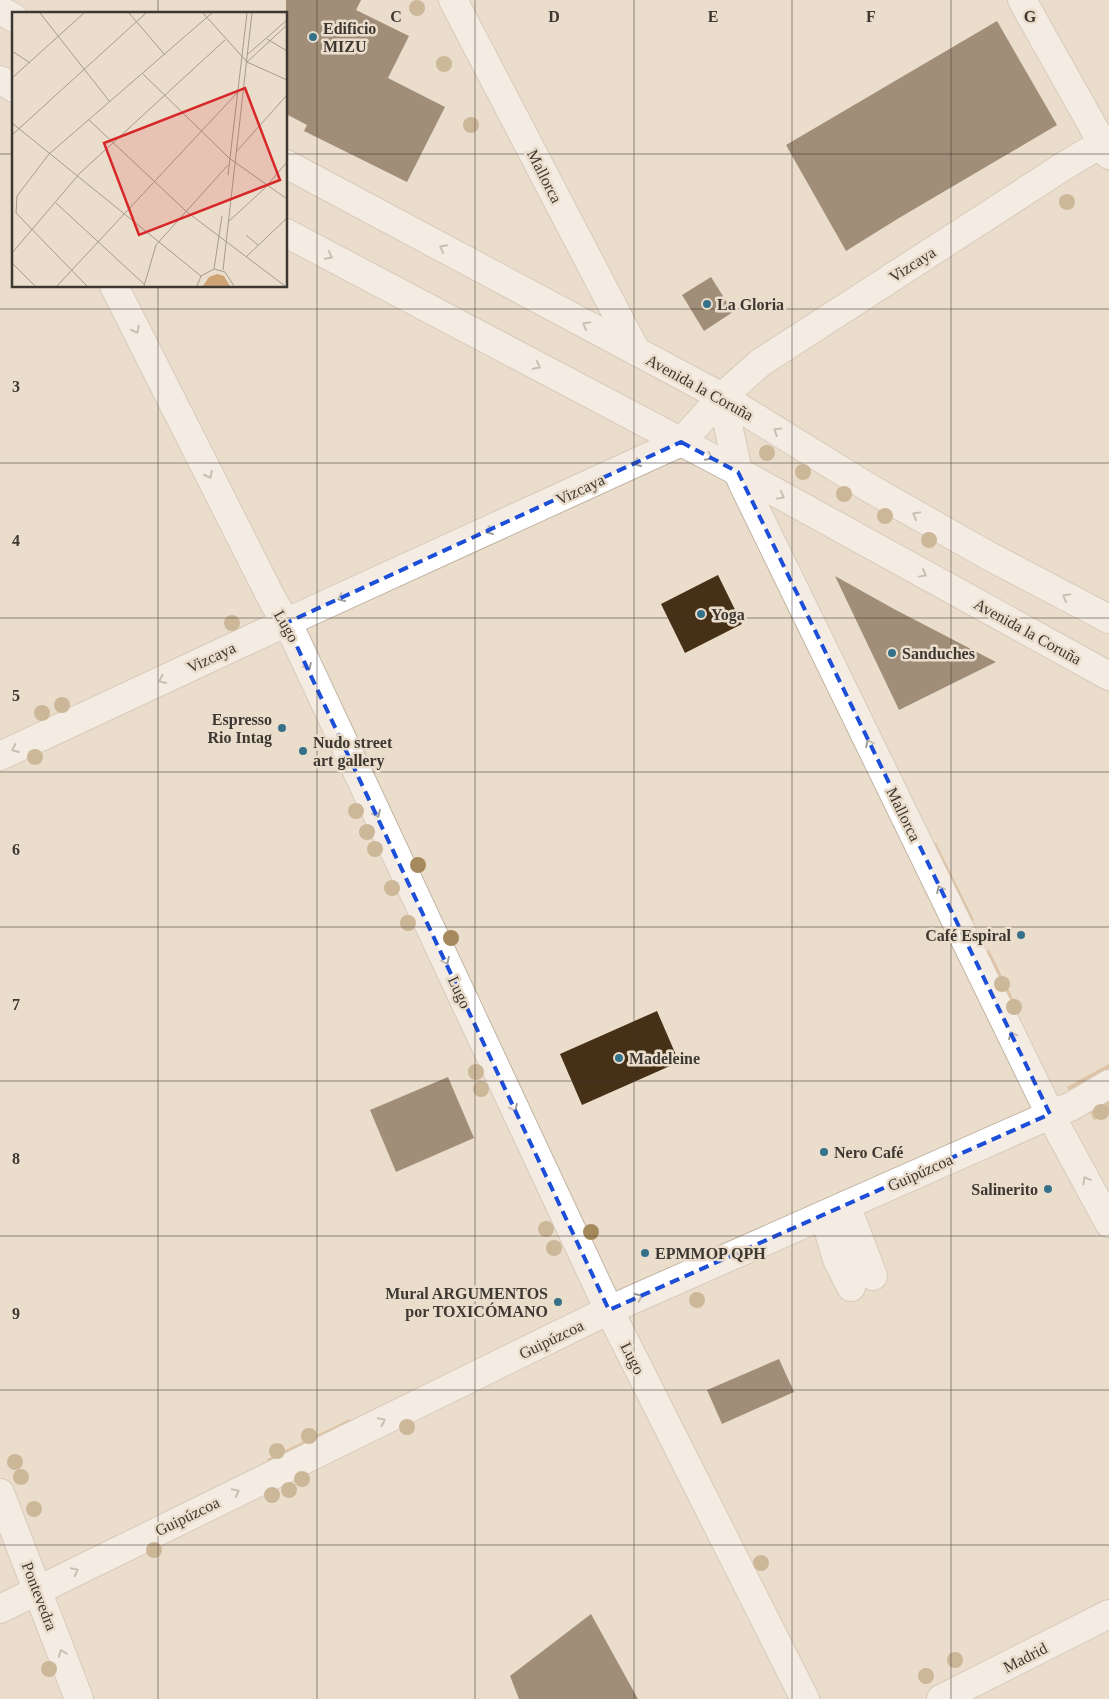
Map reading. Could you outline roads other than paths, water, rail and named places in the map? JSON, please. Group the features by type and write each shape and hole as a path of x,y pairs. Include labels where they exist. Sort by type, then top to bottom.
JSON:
{"street":[{"name":"Mallorca","path":"453,0 636,351"},
{"path":"1022,0 1107,145"},
{"path":"0,10 12,17"},
{"path":"0,80 12,87"},
{"name":"Vizcaya","path":"0,756 681,442 722,397 760,363 1056,171 1107,145"},
{"name":"Avenida la Coruña","path":"288,165 722,397 871,489 989,556 1109,619"},
{"name":"Avenida la Coruña","path":"288,234 738,472 1109,676"},
{"name":"Lugo","path":"115,288 274,603 292,632 609,1310 805,1699"},
{"name":"Mallorca","path":"722,397 738,472 1050,1114 1109,1223"},
{"name":"Guipúzcoa","path":"0,1609 609,1310 1050,1114 1070,1107 1109,1084"},
{"path":"835,1210 837,1258 862,1281"},
{"name":"Pontevedra","path":"0,1493 79,1699"},
{"name":"Madrid","path":"941,1699 1109,1614"}],"place":[{"name":"Edificio MIZU","path":"313,37"},
{"name":"La Gloria","path":"707,304"},
{"name":"Yoga","path":"701,614"},
{"name":"Sanduches","path":"892,653"},
{"name":"Espresso Rio Intag","path":"282,728"},
{"name":"Nudo street art gallery","path":"303,751"},
{"name":"Café Espiral","path":"1021,935"},
{"name":"Madeleine","path":"619,1058"},
{"name":"Nero Café","path":"824,1152"},
{"name":"Salinerito","path":"1048,1189"},
{"name":"EPMMOP QPH","path":"645,1253"},
{"name":"Mural ARGUMENTOS por TOXICÓMANO","path":"558,1302"}]}
